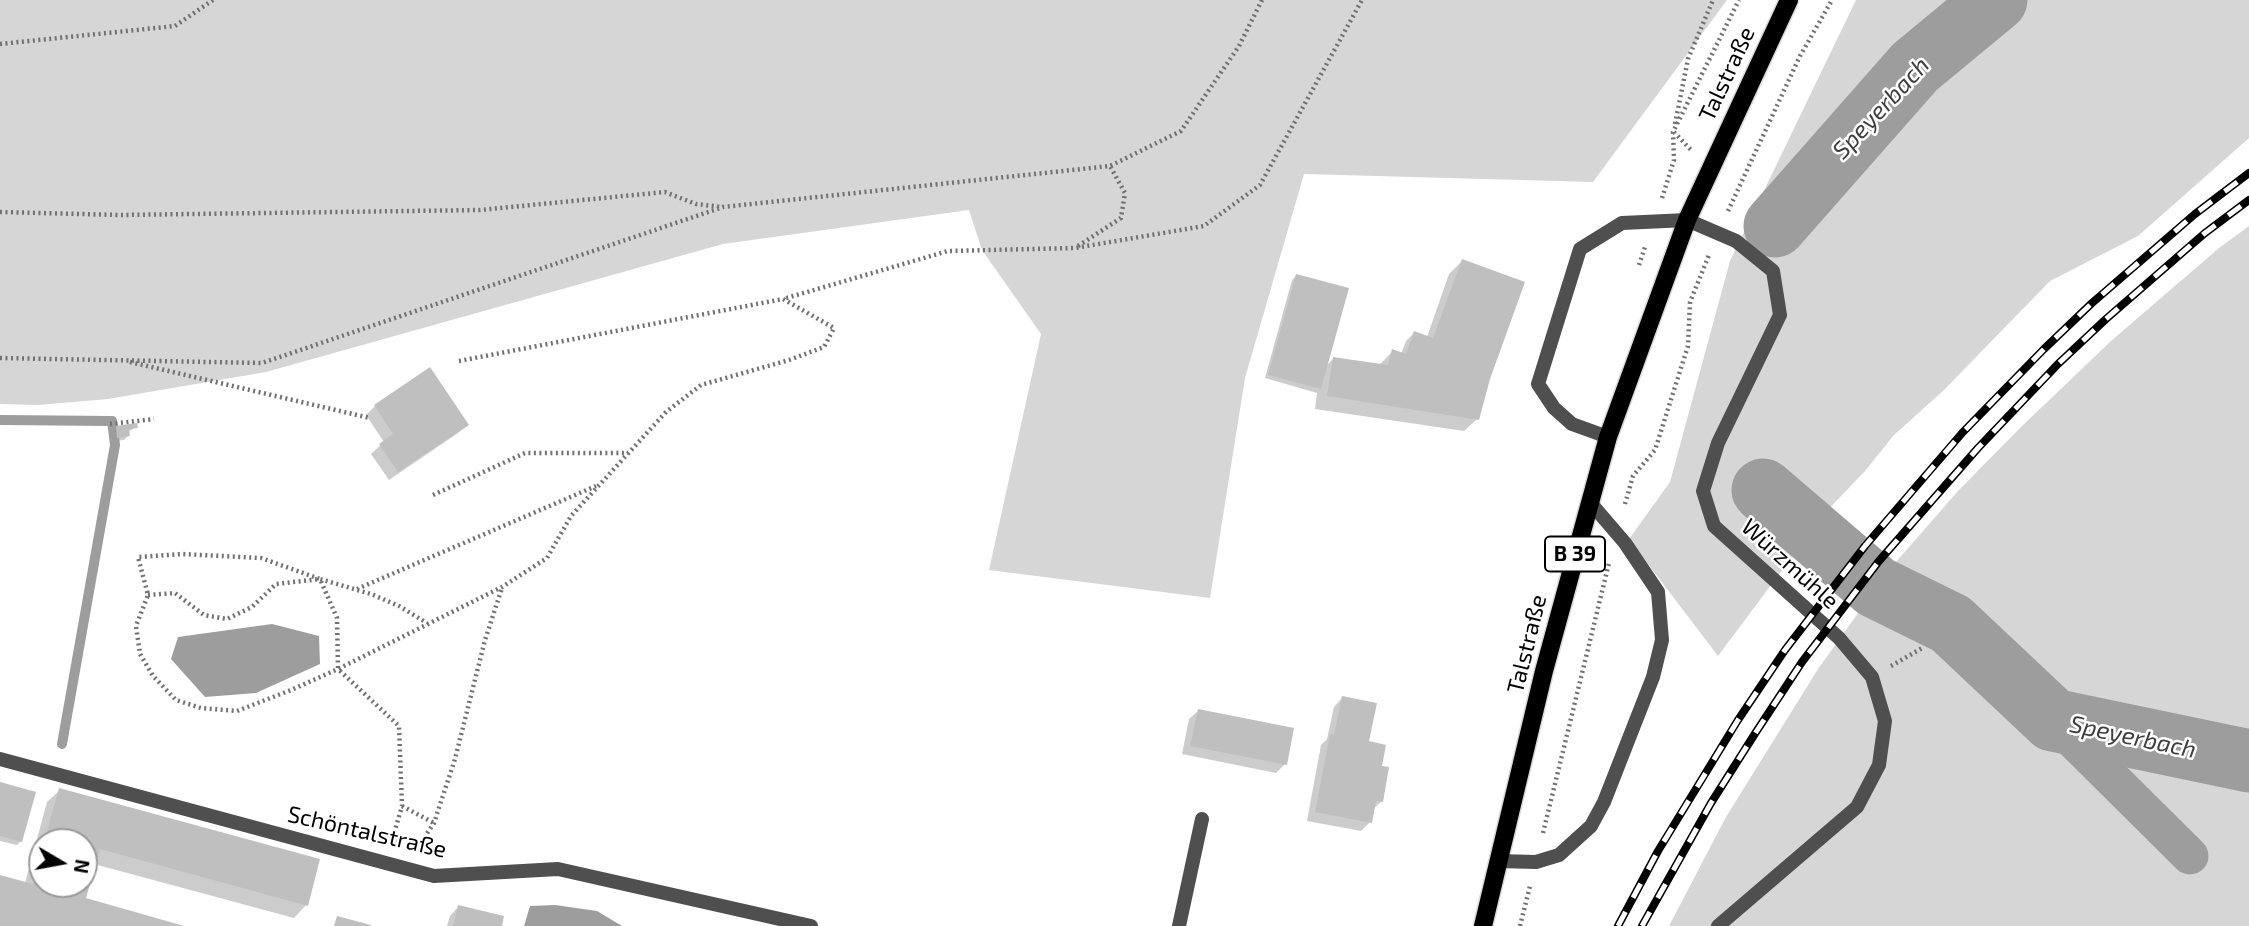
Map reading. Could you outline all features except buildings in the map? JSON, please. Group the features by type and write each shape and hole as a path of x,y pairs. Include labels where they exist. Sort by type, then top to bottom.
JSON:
{"main road":[{"name":"Talstraße","path":"1710,169 1789,0"},
{"name":"B 39","path":"1687,220 1710,169"},
{"name":"Talstraße","path":"1483,926 1589,501 1608,437 1687,220"}],"street":[{"name":"Würzmühle","path":"1687,220 1736,241 1773,271 1780,315 1718,443 1710,467 1703,491 1714,526 1839,638 1872,677 1885,721 1879,765 1857,807 1718,926"},
{"path":"1608,437 1572,424 1554,408 1538,384 1580,249 1622,223 1687,220"},
{"path":"1499,861 1536,862 1559,855 1591,826 1604,802 1653,677 1662,640 1658,592 1616,533 1589,501"},
{"name":"Schöntalstraße","path":"0,759 434,876 558,869 811,926"},
{"path":"1179,926 1202,819"}],"path":[{"path":"0,44 175,26 213,0"},
{"path":"0,212 120,215 480,210 665,192 696,204 723,207 1110,166 1181,131 1239,46 1262,0"},
{"path":"460,361 783,299 948,251 1075,248 1204,226 1260,185 1362,0"},
{"path":"1710,169 1673,132 1688,59 1713,0"},
{"path":"1520,926 1616,533 1633,476 1655,450 1688,346 1690,302 1718,233 1795,68 1832,0"},
{"path":"1075,248 1121,218 1125,192 1110,166"},
{"path":"0,358 262,363 723,207"},
{"path":"428,623 399,606 261,558 182,554 138,556 148,595 136,626 140,654 153,676 176,700 201,708 237,711 338,668 502,587 547,558 571,516 666,412 701,385 824,347 834,328 783,299"},
{"path":"119,360 370,418"},
{"path":"113,423 154,419"},
{"path":"433,495 525,453 629,453"},
{"path":"356,590 600,484"},
{"path":"148,595 175,593 204,615 227,619 252,607 276,584 320,579"},
{"path":"320,579 337,618 338,668 399,726 402,806 393,837 397,840 403,836"},
{"path":"414,853 434,822 455,759 485,640 502,587"},
{"path":"1872,677 1924,647"},
{"path":"402,806 434,822"}],"shaded area":[{"path":"0,0 1727,0 1593,182 1304,174 1245,378 1210,598 989,570 1041,334 982,250 969,210 723,244 266,372 108,399 38,405 0,404"},
{"path":"1856,0 2249,0 2249,138 2138,236 2050,281 1944,390 1894,435 1865,471 1824,514 1718,656 1629,539 1670,482 1730,261"},
{"path":"2249,226 2249,926 1669,926 1726,817 1818,669 1889,570 1958,491 2111,341 2219,248"},
{"path":"272,624 319,636 320,664 256,693 205,697 171,659 178,637"},
{"path":"555,905 597,911 622,926 524,926 530,906"}],"waterway":[{"name":"Speyerbach","path":"1775,226 1915,67 1996,0"},
{"path":"0,420 112,421 115,445 62,744"},
{"name":"Speyerbach","path":"1763,490 1876,587 1951,624 2053,720 2249,761"},
{"path":"2053,720 2190,856"}],"railway":[{"path":"1618,926 1658,851 1738,720 1785,650 1865,546 1963,432 2044,349 2092,303 2195,214 2249,173"},
{"path":"1642,926 1711,803 1756,732 1802,662 1879,561 1978,448 2058,364 2205,233 2249,200"}]}
